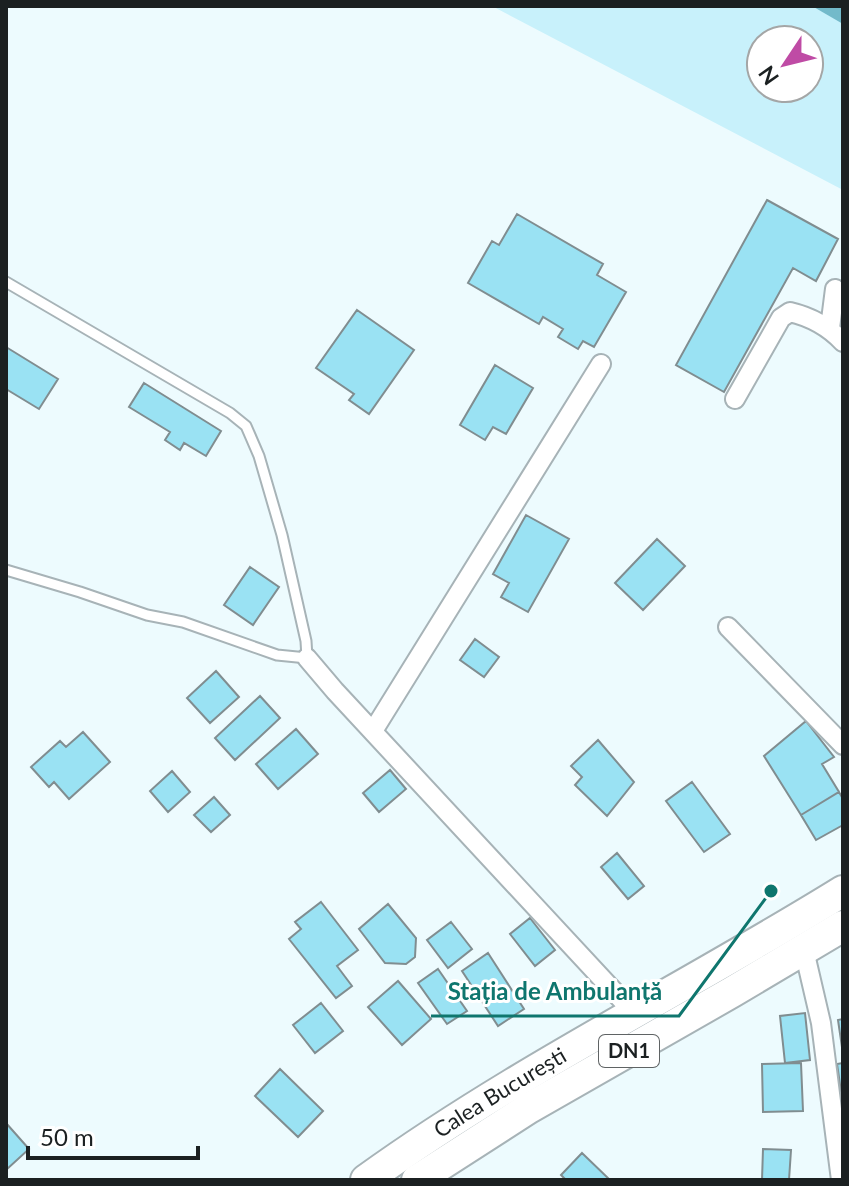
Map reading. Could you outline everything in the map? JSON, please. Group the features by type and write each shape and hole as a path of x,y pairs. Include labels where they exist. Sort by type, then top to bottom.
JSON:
{"highway":[{"name":"Calea București","path":"366,1180 514,1082 843,891"},
{"name":"Calea București","path":"417,1180 529,1108 843,926"}],"street":[{"path":"835,289 837,335"},
{"path":"735,399 781,318 790,312 804,316 837,335"},
{"path":"373,731 601,364"},
{"path":"728,627 843,745"},
{"path":"307,658 634,1013"},
{"path":"804,950 821,1023 841,1180"}],"lane":[{"path":"6,282 230,413 246,426 259,456 282,535 306,641 307,658 277,655 183,622 147,615 6,570"}],"shaded area":[{"path":"492,6 843,6 843,190"},
{"path":"812,6 843,6 843,24"}],"building":[{"path":"767,200 838,239 816,281 793,268 724,392 676,365"},
{"path":"517,214 603,264 597,275 626,292 594,347 583,341 578,349 558,337 563,329 543,317 539,324 468,283 492,241 499,245"},
{"path":"357,310 414,350 369,414 349,400 354,394 316,368"},
{"path":"6,347 58,379 39,409 6,389"},
{"path":"495,365 533,388 506,434 493,427 485,440 460,425"},
{"path":"144,383 221,431 206,456 184,443 180,450 165,440 170,432 129,407"},
{"path":"526,515 569,539 528,612 501,597 509,583 493,574"},
{"path":"657,539 685,566 643,610 615,583"},
{"path":"250,567 279,587 253,625 224,605"},
{"path":"475,639 499,657 484,677 460,660"},
{"path":"216,671 239,697 210,723 187,698"},
{"path":"260,696 280,718 235,760 215,738"},
{"path":"806,721 834,757 822,764 839,792 801,815 764,756"},
{"path":"296,729 318,754 278,789 256,764"},
{"path":"83,732 110,762 69,799 54,782 49,787 31,767 60,741 66,747"},
{"path":"598,740 634,782 607,816 575,785 582,777 571,766"},
{"path":"390,770 406,789 379,812 363,793"},
{"path":"172,771 190,792 168,812 150,791"},
{"path":"692,782 730,834 704,852 666,801"},
{"path":"839,792 843,799 843,825 816,840 801,815"},
{"path":"214,797 230,815 211,832 194,815"},
{"path":"617,853 644,886 628,899 601,867"},
{"path":"321,902 358,950 337,966 352,986 336,998 289,939 301,929 295,922"},
{"path":"388,904 416,938 415,957 406,964 385,963 359,929"},
{"path":"530,918 555,950 535,966 510,934"},
{"path":"451,922 472,949 448,968 427,940"},
{"path":"488,953 524,1009 498,1026 462,971"},
{"path":"438,969 467,1011 447,1024 418,983"},
{"path":"398,981 431,1019 402,1045 368,1007"},
{"path":"321,1003 343,1031 315,1053 293,1025"},
{"path":"805,1013 810,1060 785,1063 780,1016"},
{"path":"843,1019 843,1054 838,1020"},
{"path":"801,1063 803,1111 763,1112 762,1064"},
{"path":"843,1063 843,1105 837,1064"},
{"path":"280,1069 323,1111 298,1137 255,1096"},
{"path":"6,1123 29,1149 6,1170"},
{"path":"763,1149 791,1150 789,1180 762,1180"},
{"path":"582,1153 610,1180 566,1180 561,1175"}],"place":[{"name":"Stația de Ambulanță","path":"771,891"}]}
